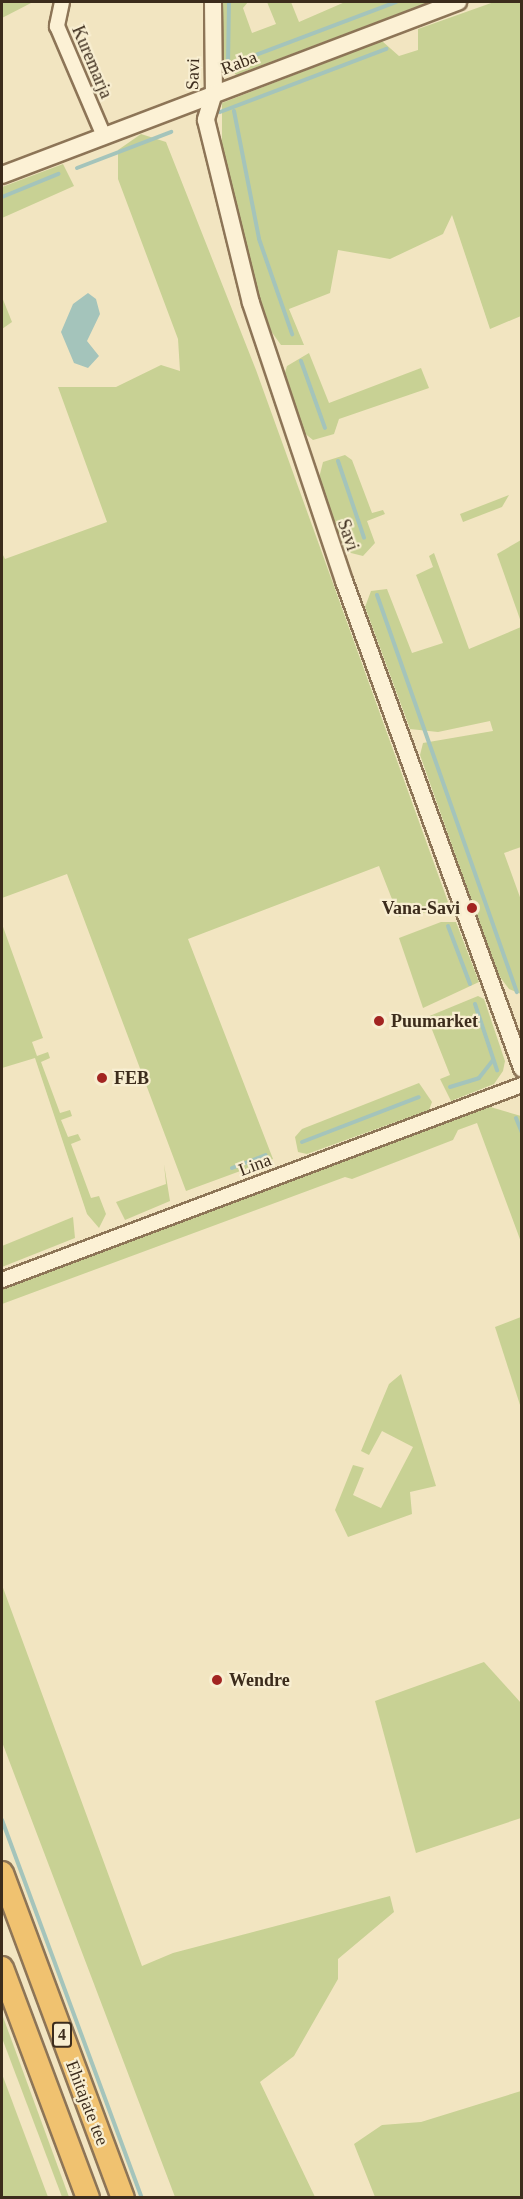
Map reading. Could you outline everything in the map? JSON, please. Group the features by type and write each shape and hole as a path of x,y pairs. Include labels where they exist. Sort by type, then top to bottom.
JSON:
{"highway":[{"name":"Ehitajate tee","path":"2,1873 123,2198"},
{"name":"Ehitajate tee","path":"2,1968 87,2198"}],"street":[{"name":"Kuremarja","path":"62,2 57,26 104,136"},
{"name":"Savi","path":"213,2 214,93 206,120 280,398 522,1068"},
{"name":"Raba","path":"2,175 458,2"},
{"name":"Lina","path":"2,1280 522,1085"}],"green space":[{"path":"2,2 33,2 2,18"},
{"path":"221,2 248,2 243,8 252,33 276,24 267,2 291,2 299,22 345,2 429,2 236,75 223,58"},
{"path":"494,2 521,2 521,316 490,329 452,215 443,234 390,259 338,250 330,293 289,309 304,345 281,345 268,327 244,244 222,148 222,103 382,41 399,56 418,50 418,29"},
{"path":"141,134 166,142 256,370 448,902 436,911 399,917 379,866 188,939 273,1159 186,1191 67,874 2,898 2,553 5,559 107,522 58,387 116,387 161,365 180,371 178,339 118,179 118,150"},
{"path":"63,164 74,186 2,218 2,187"},
{"path":"2,297 12,322 2,329"},
{"path":"309,353 329,403 421,368 429,388 339,419 334,434 313,440 298,428 283,379 287,366"},
{"path":"345,455 352,460 372,513 383,510 385,514 367,521 375,543 363,556 347,552 340,542 318,482 323,462"},
{"path":"509,495 502,507 463,522 460,514"},
{"path":"521,540 521,622 497,554"},
{"path":"434,553 469,649 521,627 521,847 504,853 521,900 521,994 509,989 497,973 420,755 423,743 493,731 490,721 438,732 410,729 365,607 371,591 387,589 412,653 443,643 416,575 433,567 429,556"},
{"path":"441,922 456,922 479,982 423,1008 399,938"},
{"path":"2,924 43,1038 32,1042 37,1056 48,1052 50,1058 41,1062 60,1113 70,1110 72,1116 61,1120 68,1137 78,1134 81,1140 71,1144 91,1198 99,1196 106,1214 99,1228 87,1214 35,1058 2,1068"},
{"path":"478,996 484,999 505,1061 503,1071 494,1084 451,1101 440,1079 450,1075 427,1017"},
{"path":"419,1083 432,1102 429,1110 307,1154 298,1152 295,1137 302,1129"},
{"path":"487,1106 521,1116 521,1242 477,1123 458,1130 453,1140 352,1179 345,1177 2,1304 2,1287"},
{"path":"164,1164 170,1201 125,1220 116,1202 166,1184"},
{"path":"73,1217 75,1238 2,1267 2,1246"},
{"path":"521,1317 521,1408 495,1327"},
{"path":"401,1374 436,1486 410,1492 412,1514 348,1537 335,1510 353,1465 364,1468 353,1495 381,1508 413,1447 382,1431 369,1455 361,1451 389,1384"},
{"path":"2,1585 142,1966 173,1953 390,1896 394,1912 338,1959 338,1979 294,2056 260,2082 315,2197 175,2197 2,1742"},
{"path":"484,1662 521,1703 521,1818 416,1853 375,1701"},
{"path":"2,2014 69,2197 62,2197 2,2038"},
{"path":"2,2074 48,2197 2,2197"},
{"path":"521,2091 521,2197 375,2197 354,2144 382,2125 421,2122"}],"water":[{"path":"88,293 96,299 100,314 87,341 99,356 88,368 74,363 61,332 73,304"}],"waterway":[{"path":"228,65 229,2"},
{"path":"248,58 396,2"},
{"path":"220,112 386,49"},
{"path":"234,111 259,239 292,334"},
{"path":"77,168 171,132"},
{"path":"2,197 58,174"},
{"path":"301,361 325,428"},
{"path":"338,461 364,538"},
{"path":"377,595 517,992"},
{"path":"448,926 470,984"},
{"path":"475,1004 497,1070"},
{"path":"450,1087 479,1078 493,1060"},
{"path":"302,1142 419,1097"},
{"path":"516,1118 522,1133"},
{"path":"232,1168 266,1155"},
{"path":"2,1820 142,2198"}],"place":[{"name":"Vana-Savi","path":"472,908"},
{"name":"Puumarket","path":"379,1021"},
{"name":"FEB","path":"102,1078"},
{"name":"Wendre","path":"217,1680"}]}
